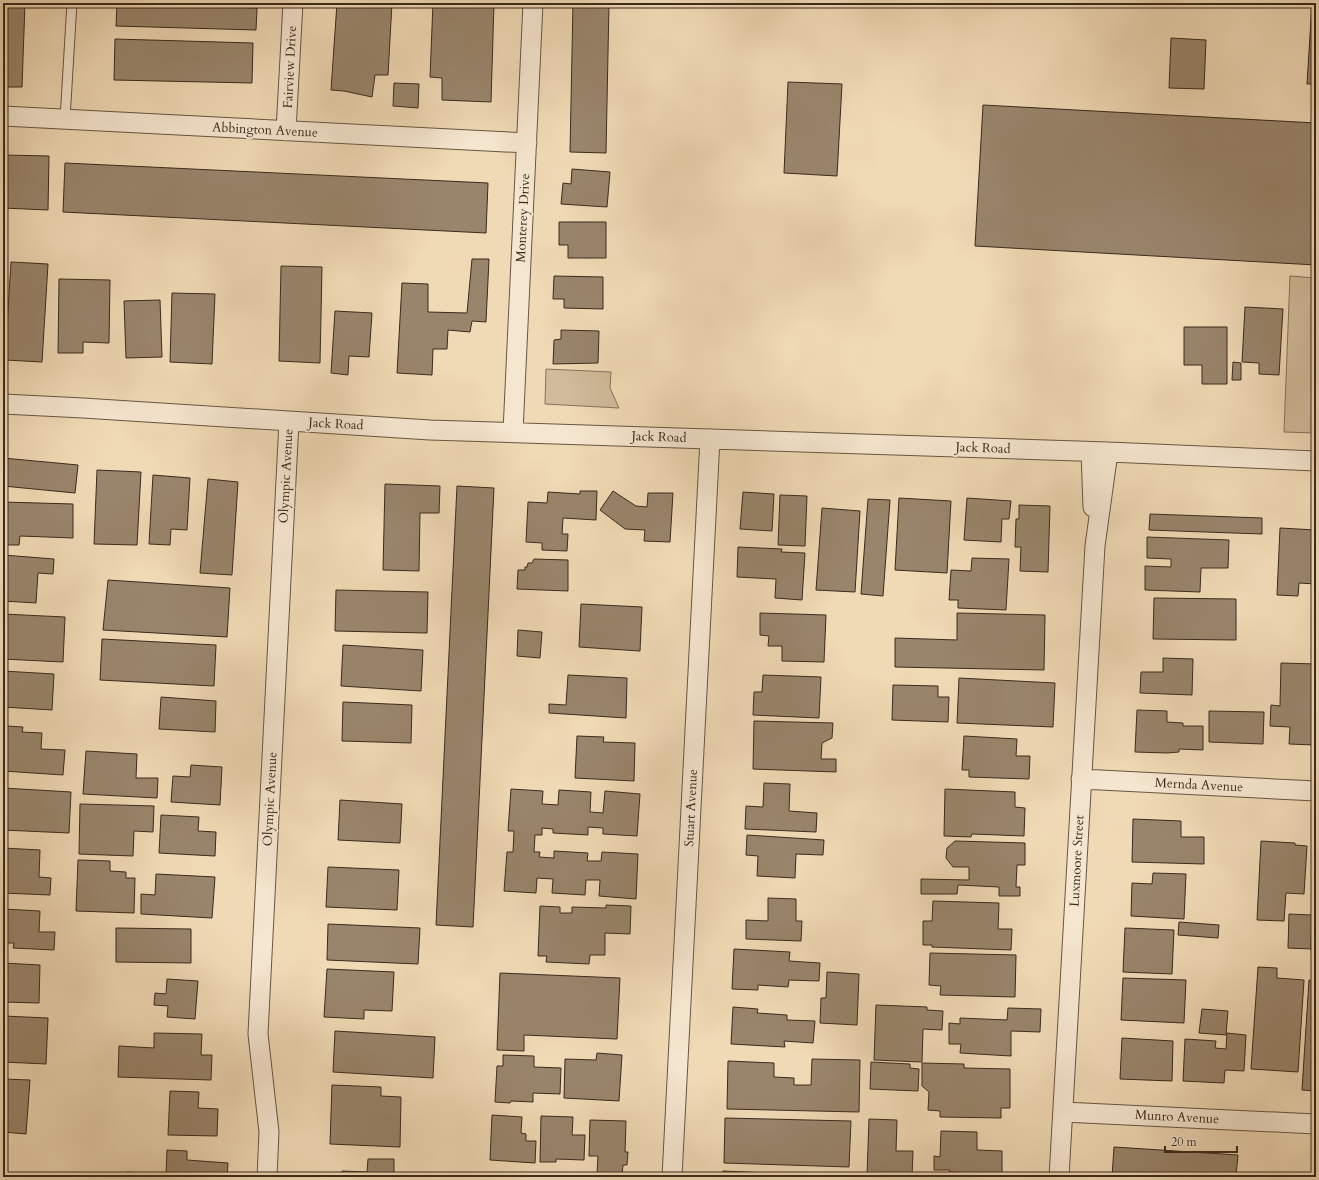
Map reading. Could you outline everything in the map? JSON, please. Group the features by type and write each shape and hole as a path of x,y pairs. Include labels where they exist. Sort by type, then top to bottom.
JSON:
{"street":[{"name":"Fairview Drive","path":"286,131 294,3"},
{"name":"Monterey Drive","path":"512,432 533,3"},
{"name":"Abbington Avenue","path":"3,116 527,144"},
{"name":"Jack Road","path":"3,404 430,430 1100,452 1316,461"},
{"name":"Olympic Avenue","path":"267,1177 269,1132 258,1034 289,421"},
{"name":"Stuart Avenue","path":"672,1177 710,439"},
{"name":"Luxmoore Street","path":"1059,1177 1100,452"},
{"name":"Mernda Avenue","path":"1081,779 1316,791"},
{"name":"Munro Avenue","path":"1063,1112 1316,1124"}],"lane":[{"path":"65,119 72,3"}],"shaded area":[{"path":"1290,276 1316,278 1316,433 1284,432"},
{"path":"546,369 611,372 610,388 619,408 545,404"}],"building":[{"path":"3,3 25,3 22,87 3,87"},
{"path":"337,3 392,3 388,75 375,75 372,97 344,91 331,90"},
{"path":"433,3 494,3 491,102 442,100 442,78 430,77"},
{"path":"573,3 609,3 606,153 570,152"},
{"path":"1312,3 1316,3 1316,84 1307,84"},
{"path":"117,4 257,8 256,30 116,26"},
{"path":"1171,38 1206,40 1204,89 1169,88"},
{"path":"115,39 253,43 252,83 114,80"},
{"path":"788,82 842,84 837,176 784,173"},
{"path":"394,83 419,84 418,108 393,106"},
{"path":"983,105 1316,123 1316,265 975,246"},
{"path":"3,155 49,156 48,210 3,208"},
{"path":"65,163 488,183 486,233 63,212"},
{"path":"572,169 610,172 607,207 561,204 563,183 571,184"},
{"path":"559,222 606,222 606,258 568,258 568,245 559,245"},
{"path":"472,259 489,259 486,322 472,321 470,332 448,330 447,349 433,349 432,375 397,373 402,283 428,284 428,312 467,313"},
{"path":"11,262 48,264 42,362 5,360"},
{"path":"281,266 322,267 320,363 279,361"},
{"path":"554,276 603,277 603,309 564,308 564,299 553,299"},
{"path":"59,279 110,280 109,343 83,342 83,353 58,353"},
{"path":"172,293 215,294 212,364 170,362"},
{"path":"160,300 162,357 126,358 124,301"},
{"path":"1245,307 1283,309 1279,375 1259,374 1259,363 1242,362"},
{"path":"335,311 372,313 369,357 349,356 348,375 331,373"},
{"path":"1184,327 1227,327 1227,384 1202,384 1202,365 1184,365"},
{"path":"561,330 599,331 598,363 553,364 554,340 561,339"},
{"path":"1233,362 1241,363 1241,380 1232,380"},
{"path":"3,458 78,465 75,493 3,486"},
{"path":"97,470 141,472 137,545 94,544"},
{"path":"153,475 190,478 187,530 171,529 170,545 149,544"},
{"path":"208,479 238,482 232,575 200,573"},
{"path":"385,484 440,486 439,513 420,513 419,571 383,570"},
{"path":"457,486 494,488 473,927 436,925"},
{"path":"580,491 597,491 596,520 563,518 562,534 568,534 567,551 542,550 542,543 526,542 528,502 547,503 548,492 580,494"},
{"path":"613,491 636,506 647,507 648,493 673,493 670,542 644,541 645,530 625,529 600,510"},
{"path":"743,492 774,494 772,531 740,529"},
{"path":"780,495 807,496 805,546 778,545"},
{"path":"899,498 951,501 947,573 895,570"},
{"path":"967,498 1011,501 1009,519 1002,519 1001,542 964,540"},
{"path":"868,499 890,500 883,596 861,594"},
{"path":"3,502 73,504 73,538 20,536 19,545 3,545"},
{"path":"1019,505 1050,506 1048,572 1020,571 1021,547 1015,547 1016,519 1019,519"},
{"path":"822,508 860,511 855,592 816,590"},
{"path":"1150,514 1262,518 1262,534 1149,530"},
{"path":"1280,528 1316,530 1316,584 1299,583 1298,596 1277,595"},
{"path":"1147,537 1229,540 1228,568 1201,568 1200,592 1145,590 1145,566 1171,567 1171,559 1147,558"},
{"path":"738,547 782,549 781,552 805,553 802,600 775,598 776,579 737,577"},
{"path":"3,555 54,559 53,574 38,573 36,603 3,601"},
{"path":"972,558 1009,559 1006,610 958,608 958,600 949,600 951,570 971,571"},
{"path":"534,559 568,560 568,591 517,589 518,570 525,570 528,563 532,563"},
{"path":"108,580 230,588 227,637 103,630"},
{"path":"336,590 428,592 427,633 335,631"},
{"path":"1154,598 1236,599 1236,640 1153,639"},
{"path":"581,604 642,607 640,651 579,647"},
{"path":"760,613 826,615 824,662 782,661 782,646 768,646 769,636 760,635"},
{"path":"957,613 1045,615 1044,670 895,667 895,638 957,640"},
{"path":"3,614 65,617 63,662 3,659"},
{"path":"518,630 542,632 540,658 517,656"},
{"path":"102,639 216,645 214,686 100,680"},
{"path":"343,645 423,650 421,691 341,686"},
{"path":"1163,658 1193,659 1192,695 1140,693 1141,672 1163,672"},
{"path":"1281,663 1316,664 1315,745 1289,744 1290,727 1270,726 1271,705 1280,706"},
{"path":"3,671 54,674 52,710 3,707"},
{"path":"568,675 627,678 626,718 549,713 549,704 566,705"},
{"path":"763,675 821,677 819,718 753,715 754,692 762,692"},
{"path":"959,678 1055,683 1053,727 957,723"},
{"path":"893,685 938,686 938,697 949,697 948,722 892,720"},
{"path":"161,697 216,701 215,732 159,729"},
{"path":"343,702 412,705 411,743 342,741"},
{"path":"1137,710 1167,711 1167,722 1183,723 1183,726 1203,726 1203,750 1179,749 1179,752 1167,753 1135,752"},
{"path":"1209,711 1264,712 1263,744 1209,742"},
{"path":"3,718 7,718 7,726 23,727 22,732 42,733 41,749 65,750 63,775 3,771"},
{"path":"754,721 833,723 832,738 822,743 821,759 836,759 836,772 753,769"},
{"path":"577,736 604,737 603,742 635,743 634,781 575,778"},
{"path":"964,736 1017,739 1016,756 1030,756 1029,779 969,777 969,770 962,770"},
{"path":"86,751 137,754 136,778 158,778 157,798 83,794"},
{"path":"191,765 222,767 220,805 171,802 173,776 190,777"},
{"path":"764,783 790,784 789,811 817,813 816,832 745,829 746,806 763,807"},
{"path":"3,788 71,792 69,833 3,830"},
{"path":"511,789 543,791 542,804 558,805 559,790 591,792 590,812 603,813 605,791 640,794 637,836 603,834 603,828 588,827 588,835 553,833 553,829 542,828 542,835 535,835 534,852 540,852 539,857 554,858 554,851 588,853 587,861 601,861 602,852 638,854 636,899 599,896 600,880 586,880 585,895 552,893 553,879 537,878 536,893 504,891 507,852 513,852 514,831 508,831"},
{"path":"945,789 1015,792 1015,807 1025,808 1024,836 972,834 971,837 944,836"},
{"path":"340,800 402,804 400,843 338,840"},
{"path":"80,804 154,806 153,832 134,831 133,856 79,854"},
{"path":"161,815 199,817 198,831 216,832 215,856 159,853"},
{"path":"1133,819 1181,821 1181,837 1204,837 1204,864 1132,862"},
{"path":"747,835 824,840 823,855 796,854 795,878 757,876 758,856 746,855"},
{"path":"955,841 1025,843 1025,865 1017,865 1016,887 1020,887 1020,896 999,896 999,887 958,885 957,894 921,894 921,879 969,880 969,867 953,867 946,858 947,848"},
{"path":"1261,841 1295,843 1295,845 1307,846 1304,894 1286,893 1284,921 1257,920"},
{"path":"3,848 40,850 39,877 51,878 50,895 3,893"},
{"path":"78,860 110,861 110,871 126,872 126,878 135,878 134,913 76,911"},
{"path":"328,867 399,870 397,910 326,907"},
{"path":"1153,873 1186,874 1184,919 1131,916 1132,883 1152,884"},
{"path":"156,874 215,877 212,918 141,914 141,894 155,895"},
{"path":"768,898 796,899 796,921 802,921 801,941 746,939 746,920 768,921"},
{"path":"933,901 999,903 998,929 1012,929 1011,950 932,947 932,945 923,945 923,921 932,921"},
{"path":"606,905 631,906 630,934 605,933 605,955 590,955 589,964 546,962 547,956 538,956 540,906 560,907 560,913 572,913 572,907 606,908"},
{"path":"3,909 40,911 39,932 55,932 54,950 13,948 14,943 3,943"},
{"path":"1289,914 1312,915 1311,949 1288,948"},
{"path":"1179,922 1219,925 1218,938 1178,935"},
{"path":"328,924 420,928 418,964 327,960"},
{"path":"116,928 191,929 191,963 116,962"},
{"path":"1125,928 1174,930 1172,974 1123,972"},
{"path":"734,949 790,952 789,961 820,963 819,981 789,980 788,987 758,985 758,990 732,989"},
{"path":"930,953 1016,955 1015,997 940,995 941,986 929,985"},
{"path":"3,963 40,965 39,1003 3,1002"},
{"path":"1258,967 1277,968 1277,978 1304,980 1298,1072 1251,1069"},
{"path":"327,969 394,972 392,1011 364,1010 364,1019 324,1017"},
{"path":"827,972 859,974 857,1025 820,1023 821,998 826,998"},
{"path":"500,973 620,978 617,1039 524,1035 524,1051 497,1050"},
{"path":"1123,978 1186,980 1184,1023 1121,1020"},
{"path":"167,979 198,981 195,1019 167,1017 168,1006 154,1005 155,993 166,994"},
{"path":"1309,980 1316,981 1316,1091 1302,1090"},
{"path":"876,1005 927,1007 927,1010 943,1011 942,1030 923,1029 922,1062 874,1060"},
{"path":"733,1007 758,1009 757,1013 787,1015 787,1020 815,1021 813,1043 784,1041 785,1047 731,1044"},
{"path":"1008,1008 1041,1009 1040,1032 1011,1031 1011,1056 960,1053 961,1044 949,1044 949,1023 960,1024 960,1018 1007,1020"},
{"path":"1202,1009 1228,1011 1226,1035 1199,1033"},
{"path":"3,1016 48,1018 46,1064 3,1062"},
{"path":"335,1031 435,1037 433,1078 333,1072"},
{"path":"154,1033 202,1034 201,1055 212,1055 211,1080 118,1077 119,1046 154,1048"},
{"path":"1227,1033 1246,1035 1244,1071 1225,1070 1224,1083 1183,1081 1185,1039 1216,1041 1215,1048 1226,1049"},
{"path":"1122,1038 1173,1041 1172,1081 1120,1079"},
{"path":"597,1053 622,1055 619,1101 564,1098 565,1059 596,1060"},
{"path":"503,1055 534,1056 534,1067 561,1068 560,1094 533,1093 533,1102 495,1102 497,1066 503,1066"},
{"path":"812,1059 860,1060 859,1112 727,1109 728,1061 774,1063 774,1077 794,1078 794,1085 811,1085"},
{"path":"871,1062 910,1064 910,1068 919,1069 918,1091 870,1089"},
{"path":"922,1063 964,1064 964,1068 1010,1069 1010,1108 1001,1108 1001,1118 940,1117 940,1111 928,1110 929,1092 922,1086"},
{"path":"3,1079 30,1080 26,1134 3,1132"},
{"path":"332,1085 381,1087 381,1096 401,1097 400,1147 330,1144"},
{"path":"170,1091 199,1092 198,1108 218,1109 217,1136 168,1135"},
{"path":"492,1115 522,1117 521,1133 526,1134 526,1141 536,1141 535,1163 490,1160"},
{"path":"541,1116 573,1117 572,1135 585,1135 584,1160 556,1159 556,1162 540,1162"},
{"path":"725,1118 851,1121 849,1167 724,1163"},
{"path":"869,1119 897,1120 896,1151 913,1151 912,1176 867,1175"},
{"path":"590,1120 626,1121 625,1152 628,1152 627,1165 623,1165 622,1175 597,1174 598,1156 589,1156"},
{"path":"941,1131 977,1132 977,1150 1002,1151 1002,1174 934,1170 934,1156 940,1157"},
{"path":"1114,1147 1238,1155 1236,1176 1112,1177"},
{"path":"167,1150 187,1151 187,1160 228,1163 227,1177 187,1177 166,1175"},
{"path":"368,1159 394,1159 394,1177 342,1177 342,1171 367,1172"},
{"path":"723,1171 835,1176 835,1177 722,1177"},
{"path":"127,1172 157,1174 157,1177 127,1177"}]}
